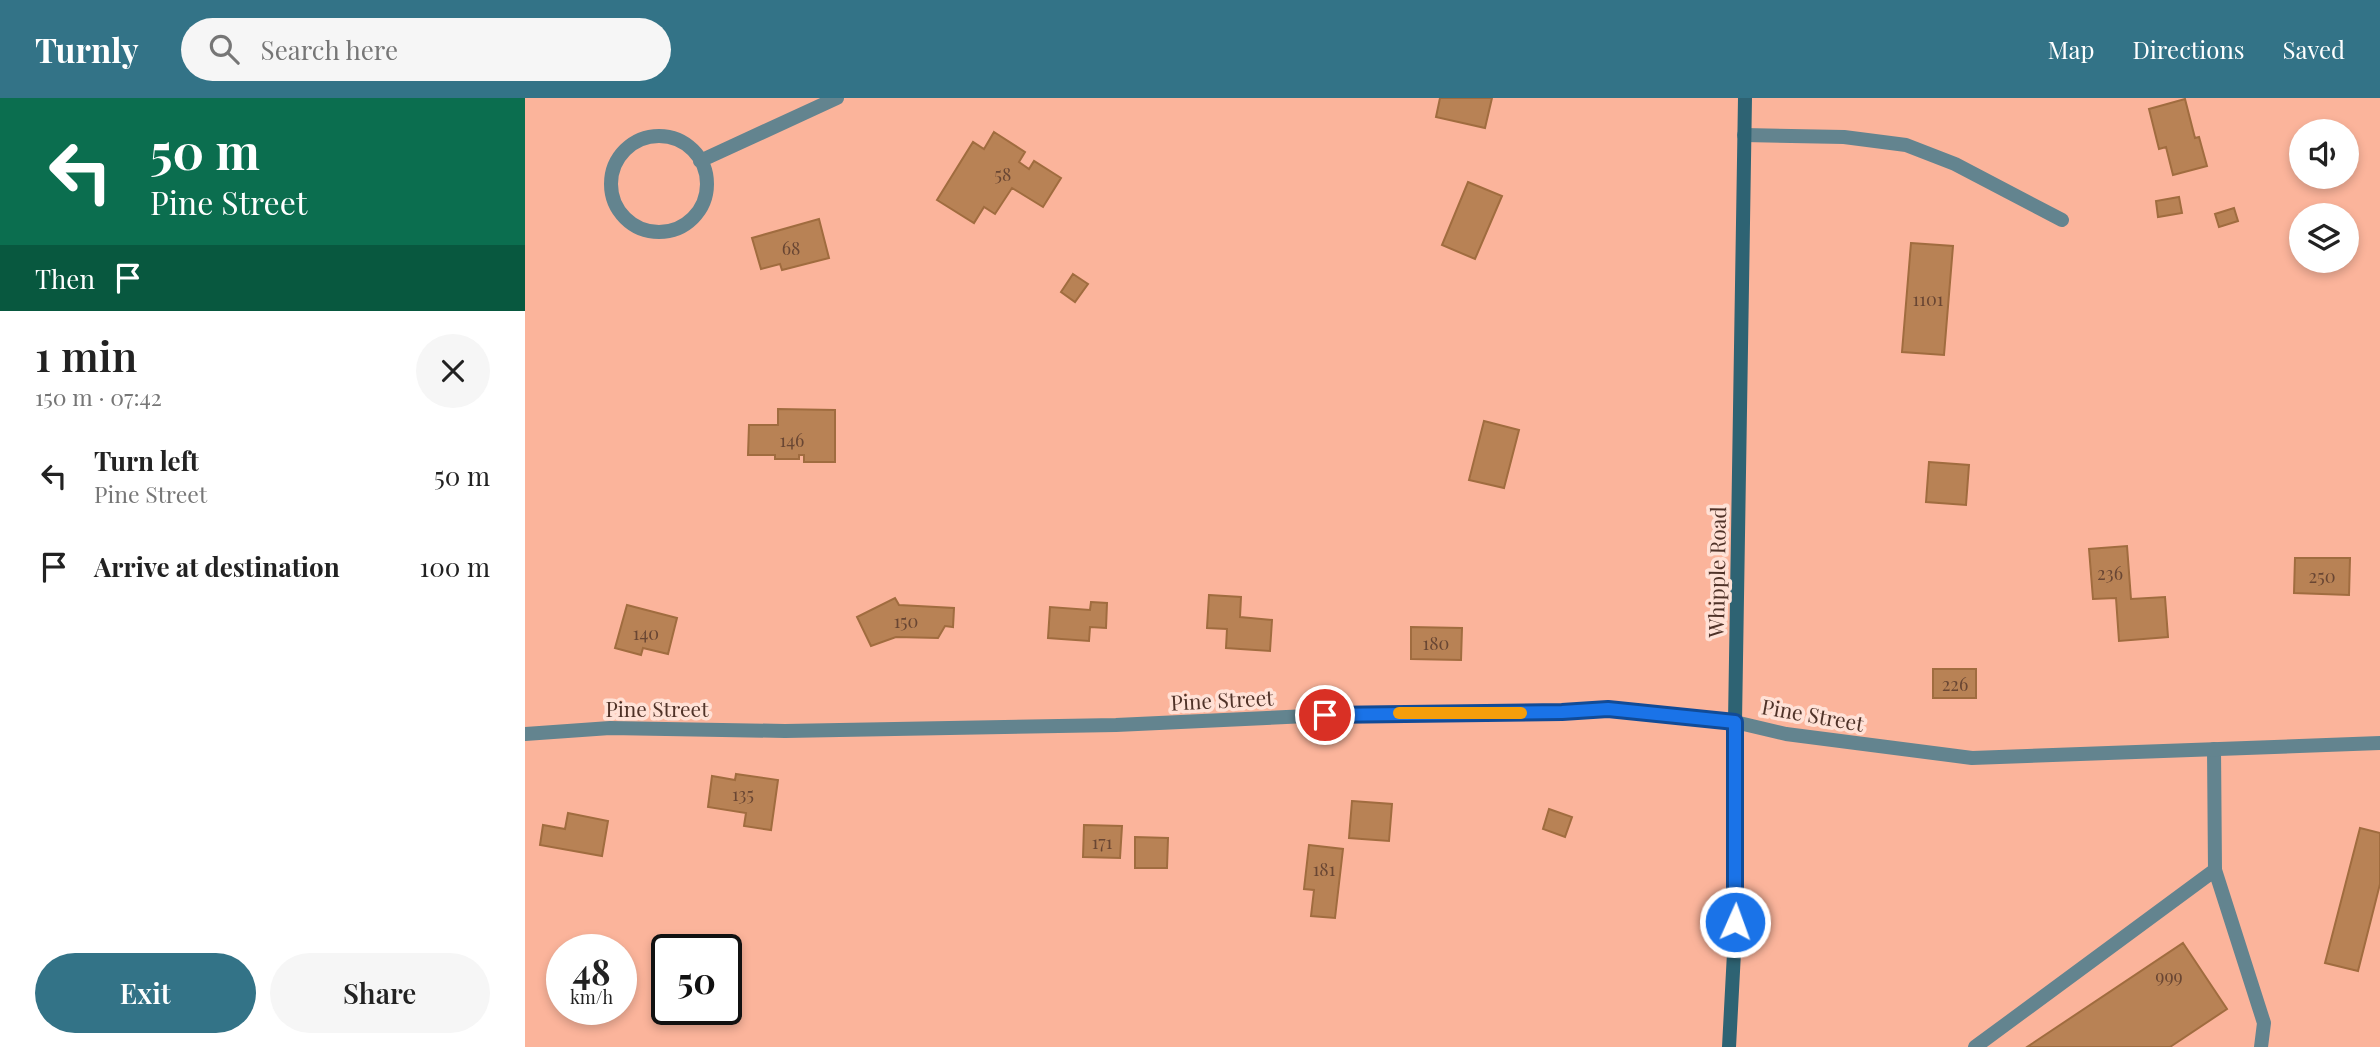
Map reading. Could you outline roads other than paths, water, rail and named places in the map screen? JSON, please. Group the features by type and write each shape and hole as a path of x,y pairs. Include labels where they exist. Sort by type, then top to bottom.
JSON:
{"main road":[{"name":"Whipple Road","path":"1729,1047 1737,896 1735,722 1745,98"}],"street":[{"path":"700,161 837,98"},
{"path":"1744,135 1844,137 1906,145 1955,164 2062,220"},
{"path":"671,138 693,151 700,161 705,174 706,190 703,203 687,223 676,229 655,232 638,227 619,211 611,189 614,167 628,148 640,140 671,138"},
{"name":"Pine Street","path":"525,734 610,728 785,731 1116,725 1351,714 1562,712 1608,709 1735,722 1786,734 1972,758 2380,743"},
{"path":"2214,749 2215,870 2264,1023 2261,1047"},
{"path":"1975,1047 2215,870"}]}
